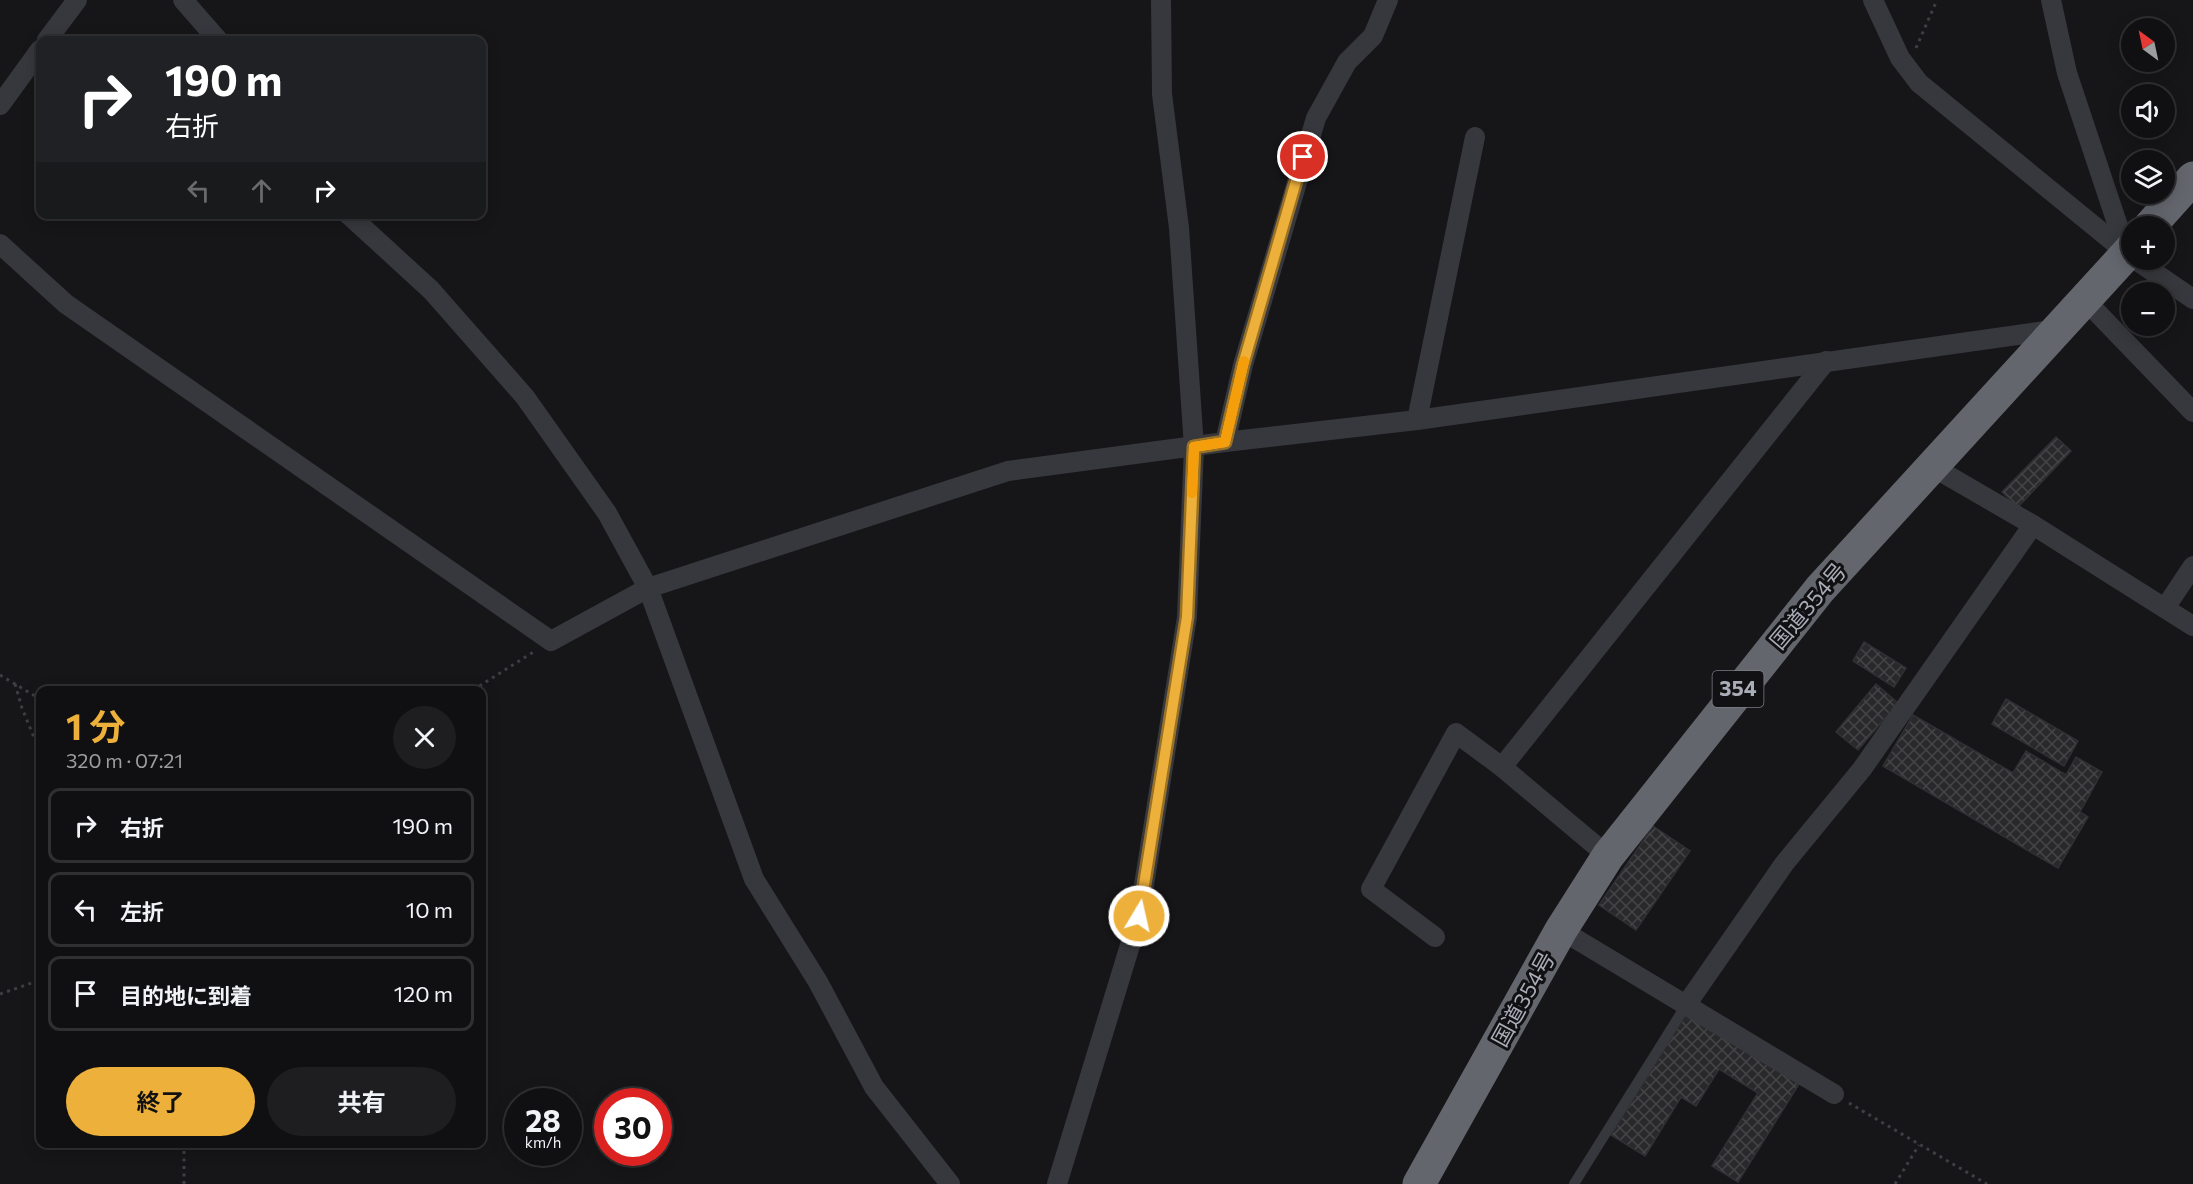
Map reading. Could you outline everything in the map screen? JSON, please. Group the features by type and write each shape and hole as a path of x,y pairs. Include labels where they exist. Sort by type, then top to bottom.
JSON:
{"highway":[{"path":"2160,216 2193,178"},
{"name":"国道354号","path":"1420,1184 1562,930 1608,856 1820,589 2085,300 2121,264"}],"street":[{"path":"50,36 77,0"},
{"path":"183,0 214,36"},
{"path":"1057,1184 1139,916 1187,617 1194,447 1179,228 1162,94 1161,0"},
{"path":"1225,442 1255,320 1316,118 1347,62 1373,36 1388,0"},
{"path":"1873,0 1886,32 1906,68 1919,83 2121,246"},
{"path":"2051,0 2067,73 2121,226"},
{"path":"0,105 36,56"},
{"path":"1417,420 1475,137"},
{"path":"353,219 431,290 525,397 607,513 648,588 754,879 818,982 874,1087 950,1184"},
{"path":"0,244 66,304 551,641 648,588 1008,471 1225,442 1417,420 2058,330"},
{"path":"2153,270 2193,299"},
{"path":"2085,300 2193,412"},
{"path":"1502,767 1826,361"},
{"path":"1933,467 2033,525 2193,626"},
{"path":"1686,1005 1784,864 1862,769 2033,525"},
{"path":"2165,608 2193,566"},
{"path":"1435,937 1371,889 1456,733 1502,767 1608,856"},
{"path":"1562,930 1834,1094"}],"lane":[{"path":"1574,1184 1686,1005"}],"path":[{"path":"1906,68 1937,0"},
{"path":"479,686 551,641"},
{"path":"0,675 36,697"},
{"path":"15,684 36,742"},
{"path":"0,994 36,981"},
{"path":"1834,1094 1987,1184"},
{"path":"1895,1184 1920,1145"},
{"path":"184,1148 184,1184"}],"building":[{"path":"2056,437 2071,451 2018,507 2002,492"},
{"path":"1864,642 1906,668 1894,687 1853,661"},
{"path":"1876,684 1898,703 1858,750 1836,732"},
{"path":"2006,699 2078,741 2064,766 1992,724"},
{"path":"1913,715 2013,773 2026,751 2066,775 2076,757 2102,772 2080,812 2088,817 2058,868 1883,766"},
{"path":"1653,826 1690,851 1636,930 1599,905"},
{"path":"1686,1014 1799,1084 1738,1182 1712,1166 1758,1093 1719,1069 1696,1106 1681,1097 1645,1156 1611,1135"}],"slow traffic":[{"path":"1192,493 1194,447 1225,442 1244,361"}],"route":[{"path":"1139,916 1187,617 1194,447 1225,442 1243,365 1303,157"}]}
